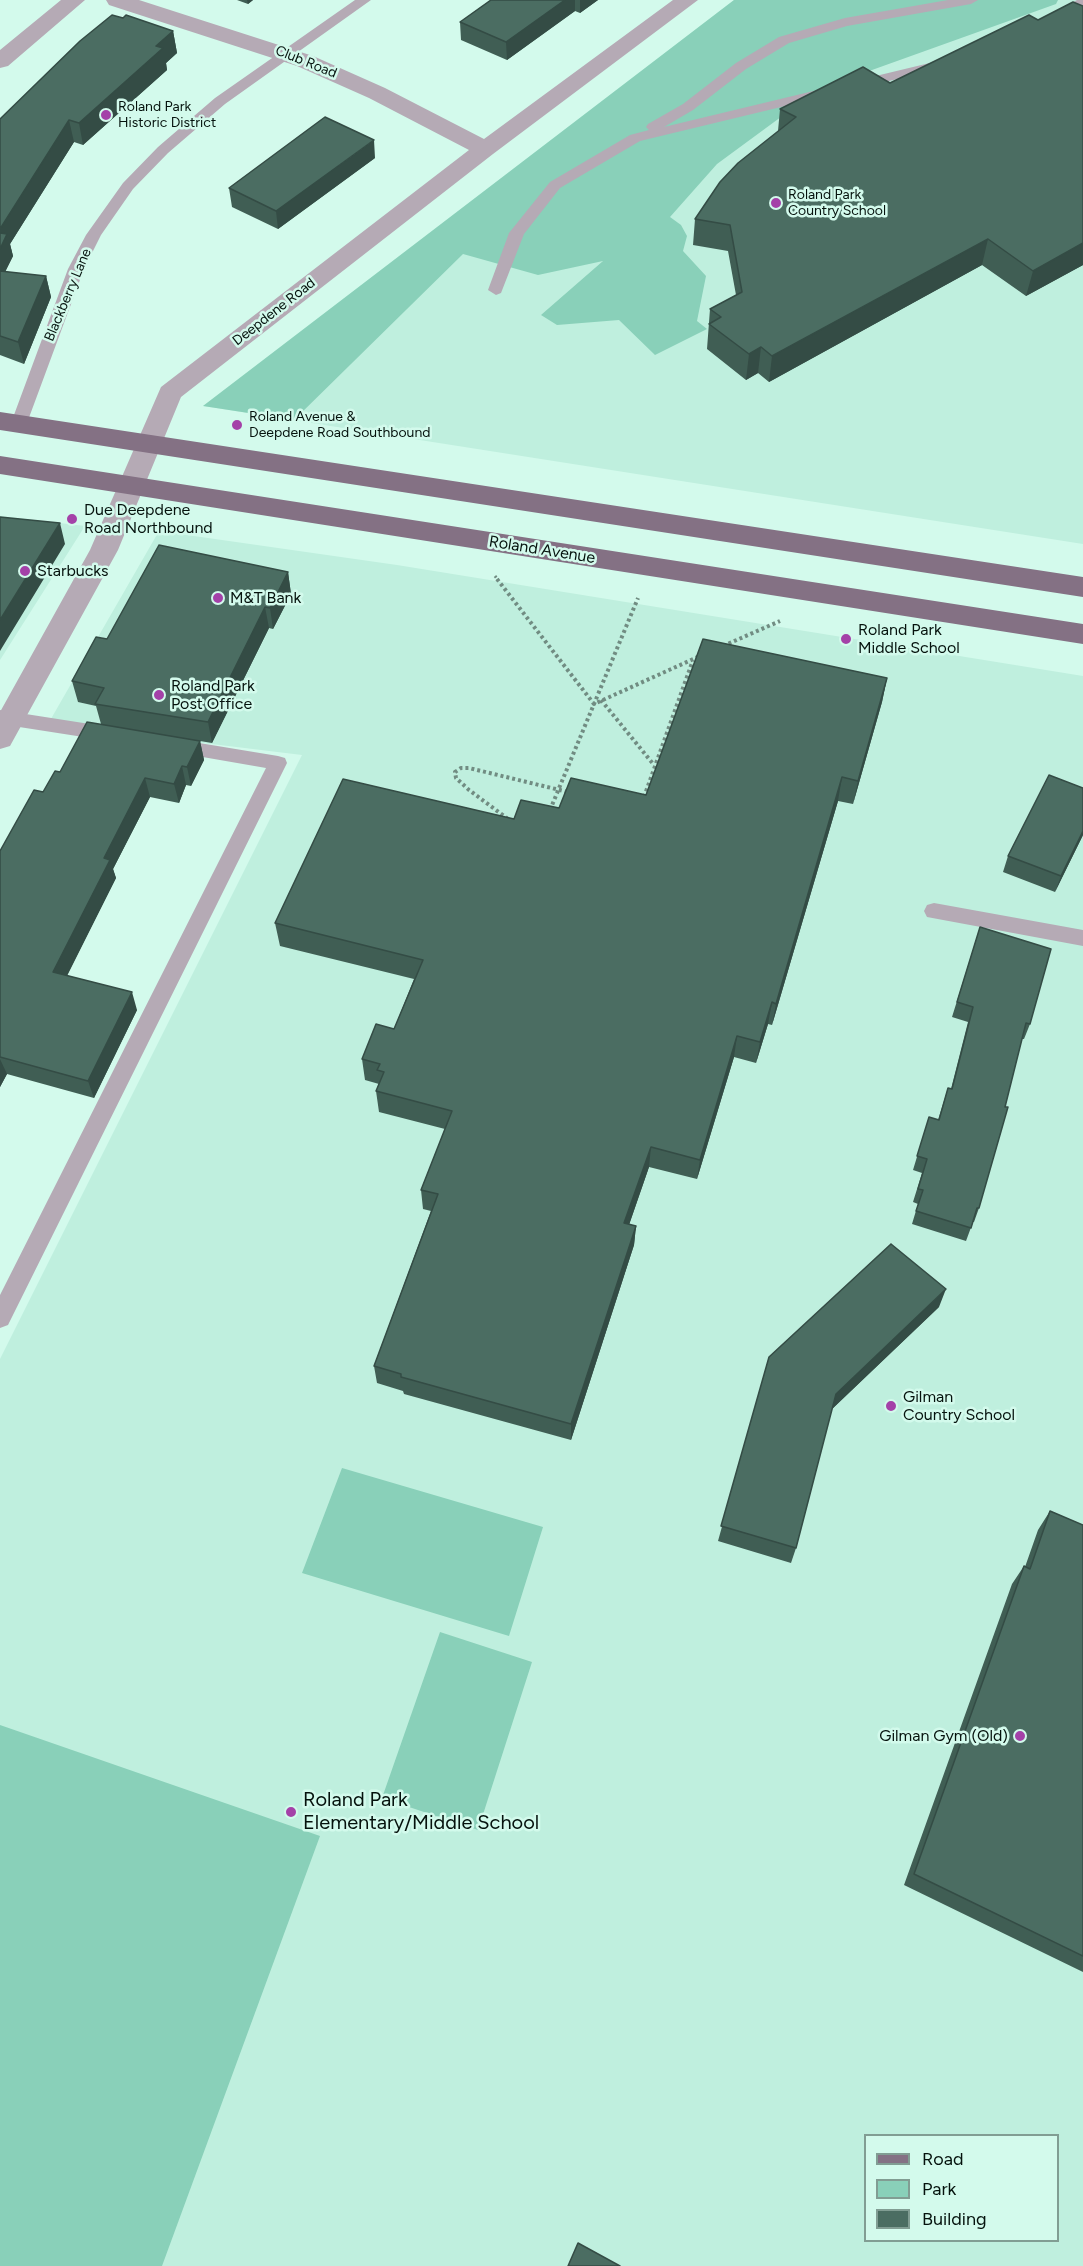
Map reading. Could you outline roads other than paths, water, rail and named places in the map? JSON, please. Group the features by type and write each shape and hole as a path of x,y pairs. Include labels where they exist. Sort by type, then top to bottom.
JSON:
{"main road":[{"path":"10,422 1083,587"},
{"name":"Roland Avenue","path":"0,465 1083,634"}],"street":[{"path":"0,61 74,0"},
{"name":"Club Road","path":"117,0 285,53 377,93 485,149"},
{"name":"Deepdene Road","path":"4,724 104,550 170,393 485,149 687,0"}],"lane":[{"name":"Blackberry Lane","path":"10,422 76,269 94,236 128,186 163,150 204,115 285,53 364,0"},
{"path":"496,290 518,233 555,185 688,107 741,66 784,40 845,22 971,0"},
{"path":"1040,25 1083,2"},
{"path":"635,138 864,82 926,70 957,57"},
{"path":"4,724 124,737"},
{"path":"0,1318 278,763 160,743"},
{"path":"934,911 1083,938"}],"place":[{"name":"Roland Park Historic District","path":"106,115"},
{"name":"Roland Park Country School","path":"776,203"},
{"name":"Roland Avenue & Deepdene Road Southbound","path":"237,425"},
{"name":"Due Deepdene Road Northbound","path":"72,519"},
{"name":"Starbucks","path":"25,571"},
{"name":"M&T Bank","path":"218,598"},
{"name":"Roland Park Middle School","path":"846,639"},
{"name":"Roland Park Post Office","path":"159,695"},
{"name":"Gilman Country School","path":"891,1406"},
{"name":"Gilman Gym (Old)","path":"1020,1736"},
{"name":"Roland Park Elementary/Middle School","path":"291,1812"}]}
